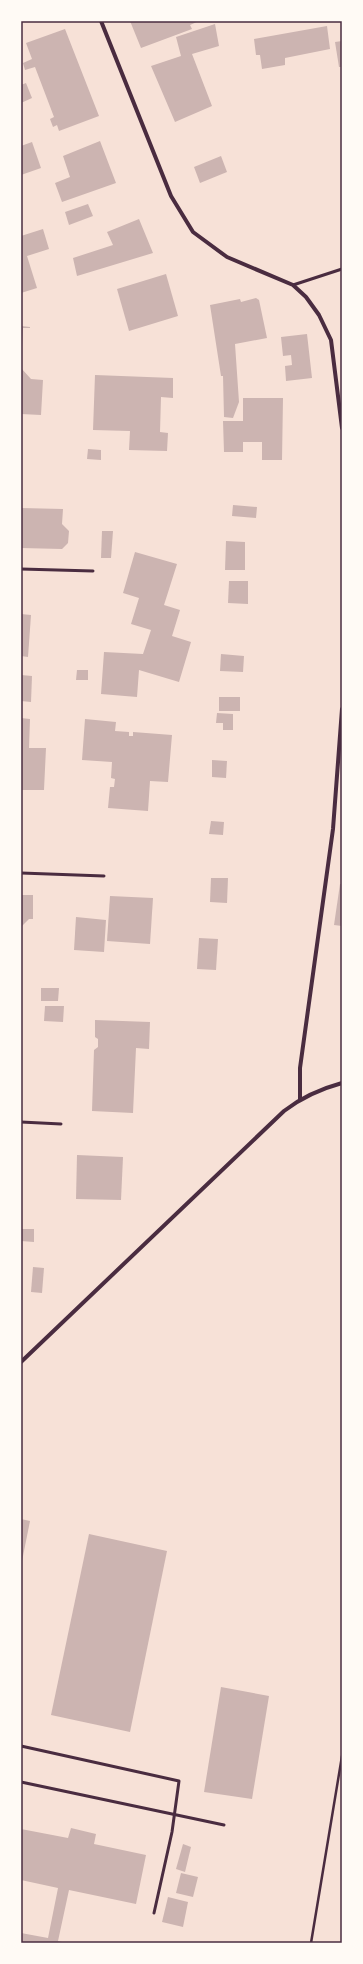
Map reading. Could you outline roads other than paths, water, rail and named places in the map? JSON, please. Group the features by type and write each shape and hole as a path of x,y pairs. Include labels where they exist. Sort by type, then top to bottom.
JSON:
{"street":[{"path":"101,21 171,196 192,232 227,257 293,285 319,314 331,340 342,428"},
{"path":"300,1099 300,1068 333,829 342,709"},
{"path":"21,1362 284,1111 300,1099 327,1087 342,1083"}],"lane":[{"path":"293,285 342,269"},
{"path":"21,569 93,571"},
{"path":"21,873 104,876"},
{"path":"21,1122 61,1124"},
{"path":"21,1746 180,1782 172,1832 154,1912"},
{"path":"21,1782 224,1825"}]}
